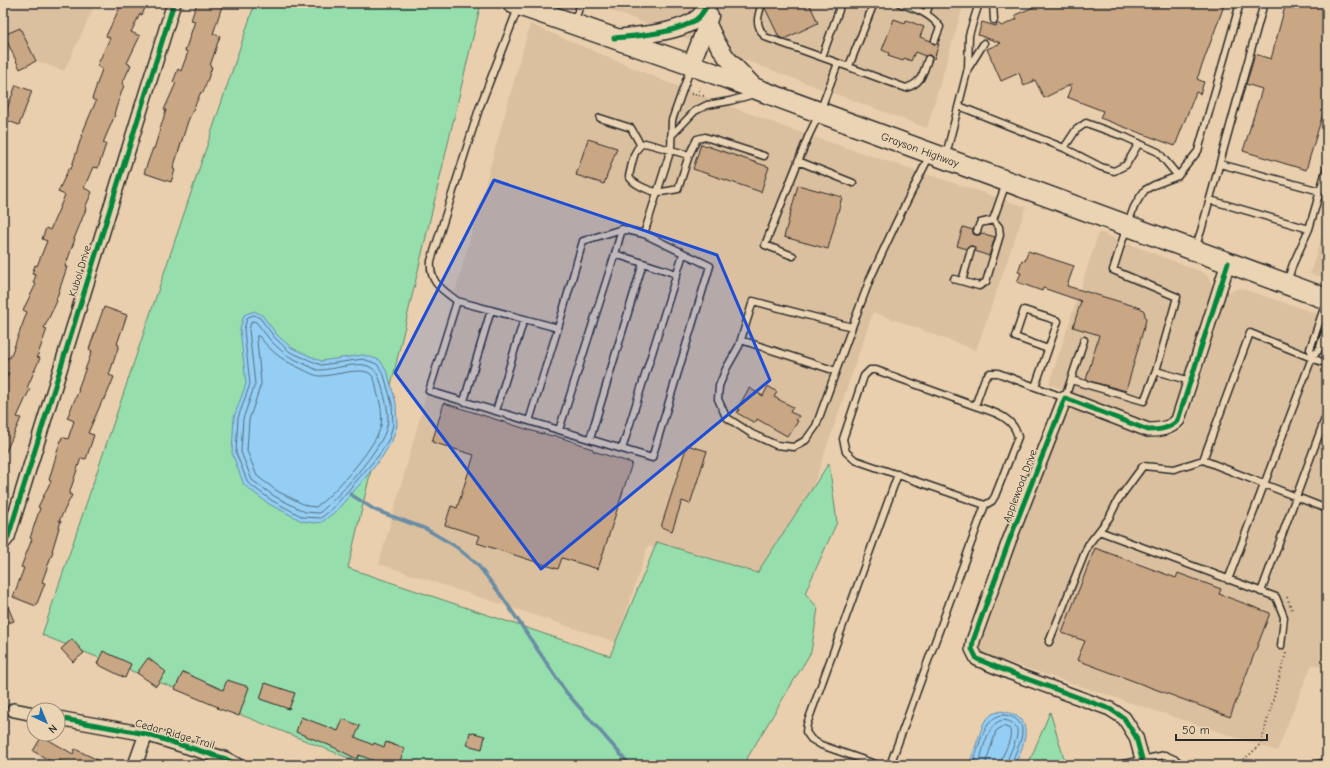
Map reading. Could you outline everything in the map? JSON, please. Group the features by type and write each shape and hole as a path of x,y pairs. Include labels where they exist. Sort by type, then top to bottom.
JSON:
{"main road":[{"name":"Grayson Highway","path":"516,4 691,65 819,114 938,156 1327,300"}],"street":[{"name":"Kubol Drive","path":"3,543 8,537 174,3"},
{"path":"614,38 657,33 683,26 699,17 709,3"},
{"path":"691,65 714,3"},
{"path":"707,22 717,43 727,58 760,92"},
{"path":"1065,398 1148,430 1158,430 1174,425 1178,420 1228,263"},
{"name":"Applewood Drive","path":"1065,398 1009,541 973,641 972,649 977,659 985,663 1110,709 1124,718 1136,737 1143,762"},
{"path":"14,710 26,712"},
{"name":"Cedar Ridge Trail","path":"66,719 146,734 237,765"},
{"path":"135,765 146,734"}],"lane":[{"path":"573,23 580,3"},
{"path":"762,3 757,19 759,29 766,37 906,88 915,85 922,78 928,59"},
{"path":"822,57 839,10 839,3"},
{"path":"848,66 874,3"},
{"path":"899,3 926,14 934,19 940,27 935,40"},
{"path":"926,14 930,3"},
{"path":"852,327 753,301 740,346 726,369 719,386 718,399 726,417 752,434 776,445 794,447 806,440 816,426 870,279 897,221 938,156 959,106 968,68 970,35 979,3"},
{"path":"993,3 994,20"},
{"path":"1071,380 1144,401 1156,371 1178,297 1113,270 1134,207 1145,190 1178,176 1198,151 1240,3"},
{"path":"1194,250 1210,200 1264,3"},
{"path":"516,4 479,109 431,261 430,269 434,282 457,301 558,328"},
{"path":"968,68 984,43"},
{"path":"793,256 765,244 798,161 819,114 838,63"},
{"path":"644,234 671,149 672,120 691,65"},
{"path":"671,136 695,111 707,105 730,101 760,92"},
{"path":"959,106 1064,148 1100,167 1114,171 1126,165 1139,143"},
{"path":"600,118 631,128 640,144"},
{"path":"1064,148 1076,130 1086,123 1139,143 1158,152 1178,176"},
{"path":"689,156 671,149 645,142 640,144 637,149 629,176 630,180 635,184 658,192 678,189 689,156 697,139 705,137 764,156"},
{"path":"798,161 853,183"},
{"path":"1220,164 1320,191"},
{"path":"1286,284 1293,264 1309,229 1327,167"},
{"path":"993,220 1006,181"},
{"path":"1210,200 1309,229"},
{"path":"977,231 980,223 993,220"},
{"path":"954,279 979,286 986,282 1000,235 999,227 993,220"},
{"path":"457,301 429,391 652,458 710,266 644,234 622,229 583,241 529,421"},
{"path":"559,430 622,229"},
{"path":"962,281 971,250"},
{"path":"615,254 677,274"},
{"path":"622,449 684,254"},
{"path":"590,439 643,263"},
{"path":"1312,356 1310,349 1327,300"},
{"path":"464,401 491,310"},
{"path":"1035,387 1058,322 1024,310 1015,337 1048,349"},
{"path":"496,411 524,319"},
{"path":"1228,580 1312,356 1318,351 1327,328"},
{"path":"1203,460 1250,333 1312,356 1327,364"},
{"path":"741,340 836,371"},
{"path":"975,406 985,378 990,373 998,373 1065,398 1084,340"},
{"path":"870,370 876,370 975,406 1000,415 1011,422 1018,436 995,496 992,501 985,504 856,460 846,452 843,438 864,376 870,370"},
{"path":"1156,371 1190,381"},
{"path":"1261,592 1327,413"},
{"path":"1049,642 1088,545 1110,518 1118,500 1143,466 1174,468 1203,460 1327,509"},
{"path":"878,765 822,745 812,739 806,732 807,724 898,474"},
{"path":"890,765 985,504"},
{"path":"1099,531 1276,598 1284,617 1281,646"},
{"path":"1120,765 1143,762 1165,755 1176,760 1182,765"},
{"path":"1313,765 1327,762"}],"path":[{"path":"690,94 698,95 700,87"},
{"path":"1265,582 1284,592 1292,612"},
{"path":"1233,765 1253,753 1261,743 1288,647"}],"highlighted area":[{"path":"494,180 717,255 770,380 541,569 395,373"}],"shaded area":[{"path":"3,3 96,3 64,71 3,49"},
{"path":"591,3 964,3 927,128"},
{"path":"530,24 664,81 787,128 1026,207 976,350 873,312 778,589 648,546 616,642 379,564"},
{"path":"1327,219 1327,274 1323,277 1310,274"},
{"path":"1099,232 1202,272 1207,275 1212,285 1211,294 1175,413 1172,418 1165,422 1149,423 1049,384"},
{"path":"1240,288 1327,317 1327,669 1312,664 1277,751 983,654 980,649 980,643 1064,415 1076,410 1147,438 1164,437 1176,434 1186,426 1225,298 1233,290"}],"green space":[{"path":"255,3 481,3 348,568 610,656 657,542 757,573 829,463 837,522 805,593 818,608 811,652 743,765 366,765 42,635"},
{"path":"1050,712 1066,765 1028,765"}],"water":[{"path":"254,311 262,315 278,336 292,348 321,361 363,355 380,360 388,374 396,403 397,426 392,441 382,457 362,482 336,511 322,522 315,523 302,521 269,504 244,485 232,453 234,417 246,384 240,329 244,315"},
{"path":"1001,711 1012,714 1020,719 1024,724 1024,739 1015,765 969,765 984,722 992,714"}],"building":[{"path":"122,3 147,3 142,15 140,14 131,32 140,36 127,63 131,65 122,84 124,85 114,114 115,115 103,143 106,144 98,168 93,167 84,188 92,192 65,267 67,267 56,300 57,301 44,328 47,329 37,357 40,358 27,388 30,389 17,417 21,418 3,458 3,385 9,373 3,371 3,367 8,357 10,358 27,312 23,310 36,284 33,283 36,275 32,274 35,265 37,266 47,241 42,239 46,228 50,230 65,195 58,192 69,168 71,169 84,129 96,101 92,99 102,69 97,66 110,38 106,36"},
{"path":"197,3 223,3 213,34 220,36 203,93 201,92 188,121 173,169 175,170 171,182 144,173 153,148 154,149 166,110 164,110 176,83 173,82 178,69 181,71 188,52 185,51 195,21 191,20"},
{"path":"766,3 809,3 818,23 784,39 779,37 765,8"},
{"path":"1043,3 1225,3 1197,79 1204,82 1200,94 1196,92 1175,146 1100,118 1103,111 1067,97 1072,84 1044,98 1035,80 1024,86 1019,73 1001,81 987,49 1001,43 978,35 982,22 996,26 997,23 1002,26 1017,19 1015,15"},
{"path":"1286,3 1327,3 1327,108 1325,107 1306,170 1243,151 1262,89 1246,84 1255,54 1271,59"},
{"path":"894,19 905,23 906,20 924,27 920,37 931,41 934,44 939,44 934,59 930,55 925,56 915,52 911,61 904,58 903,61 888,56 889,53 882,50"},
{"path":"20,28 36,61 20,69 4,35"},
{"path":"16,85 32,91 19,125 3,119"},
{"path":"588,139 617,148 604,184 576,175"},
{"path":"701,144 769,167 761,192 693,169"},
{"path":"798,185 842,197 828,249 784,237"},
{"path":"963,227 973,230 973,234 976,235 980,235 981,233 995,237 989,256 975,251 973,246 970,246 967,249 957,246"},
{"path":"1028,251 1074,266 1067,286 1141,308 1144,311 1146,320 1126,391 1086,380 1099,335 1073,327 1081,301 1043,288 1042,291 1017,282 1021,273 1018,272 1022,260 1025,261"},
{"path":"104,307 127,315 117,344 119,345 109,375 114,377 88,433 94,435 86,459 81,458 69,494 72,495 59,521 61,521 53,551 42,582 45,583 36,606 13,597 24,568 21,567 32,539 30,538 40,508 38,507 51,481 49,480 62,437 68,439 74,421 67,418 79,390 78,389 92,351 89,349"},
{"path":"768,386 777,392 774,397 793,407 790,412 799,416 796,420 798,421 790,434 789,433 787,436 757,419 755,423 737,413 738,408 749,388 763,396"},
{"path":"444,403 542,434 553,435 593,449 593,451 632,463 598,569 562,558 558,569 477,543 480,536 445,525 451,506 457,508 474,455 432,442"},
{"path":"687,445 707,451 690,504 682,501 672,531 661,527"},
{"path":"1095,548 1176,578 1178,573 1221,589 1219,594 1270,613 1230,717 1077,660 1085,641 1062,633"},
{"path":"3,595 14,621 3,625"},
{"path":"72,639 84,653 73,662 61,649"},
{"path":"103,651 131,664 125,678 97,664"},
{"path":"148,658 166,672 156,686 137,673"},
{"path":"183,672 223,690 227,680 249,687 239,716 175,689"},
{"path":"265,683 295,693 289,709 260,699"},
{"path":"301,717 338,731 343,719 360,726 355,737 373,745 374,743 384,747 386,742 405,749 398,765 385,765 359,755 357,759 331,746 296,732"},
{"path":"470,732 485,736 482,749 467,745"},
{"path":"38,742 52,742 73,754 75,749 108,765 69,765 56,759 54,763 33,751"}],"waterway":[{"path":"350,494 375,510 426,529 455,546 477,564 501,595 566,692 630,765"},
{"path":"3,760 8,765"}],"cycle path":[{"path":"3,543 8,537 174,3"},
{"path":"614,38 659,33 683,26 693,22 700,16 709,3"},
{"path":"1142,759 1136,737 1124,718 1110,709 977,659 972,649 973,641 1009,541 1065,398 1148,430 1164,428 1175,423 1178,420 1228,263"},
{"path":"66,719 146,734 226,759 237,765"}]}
